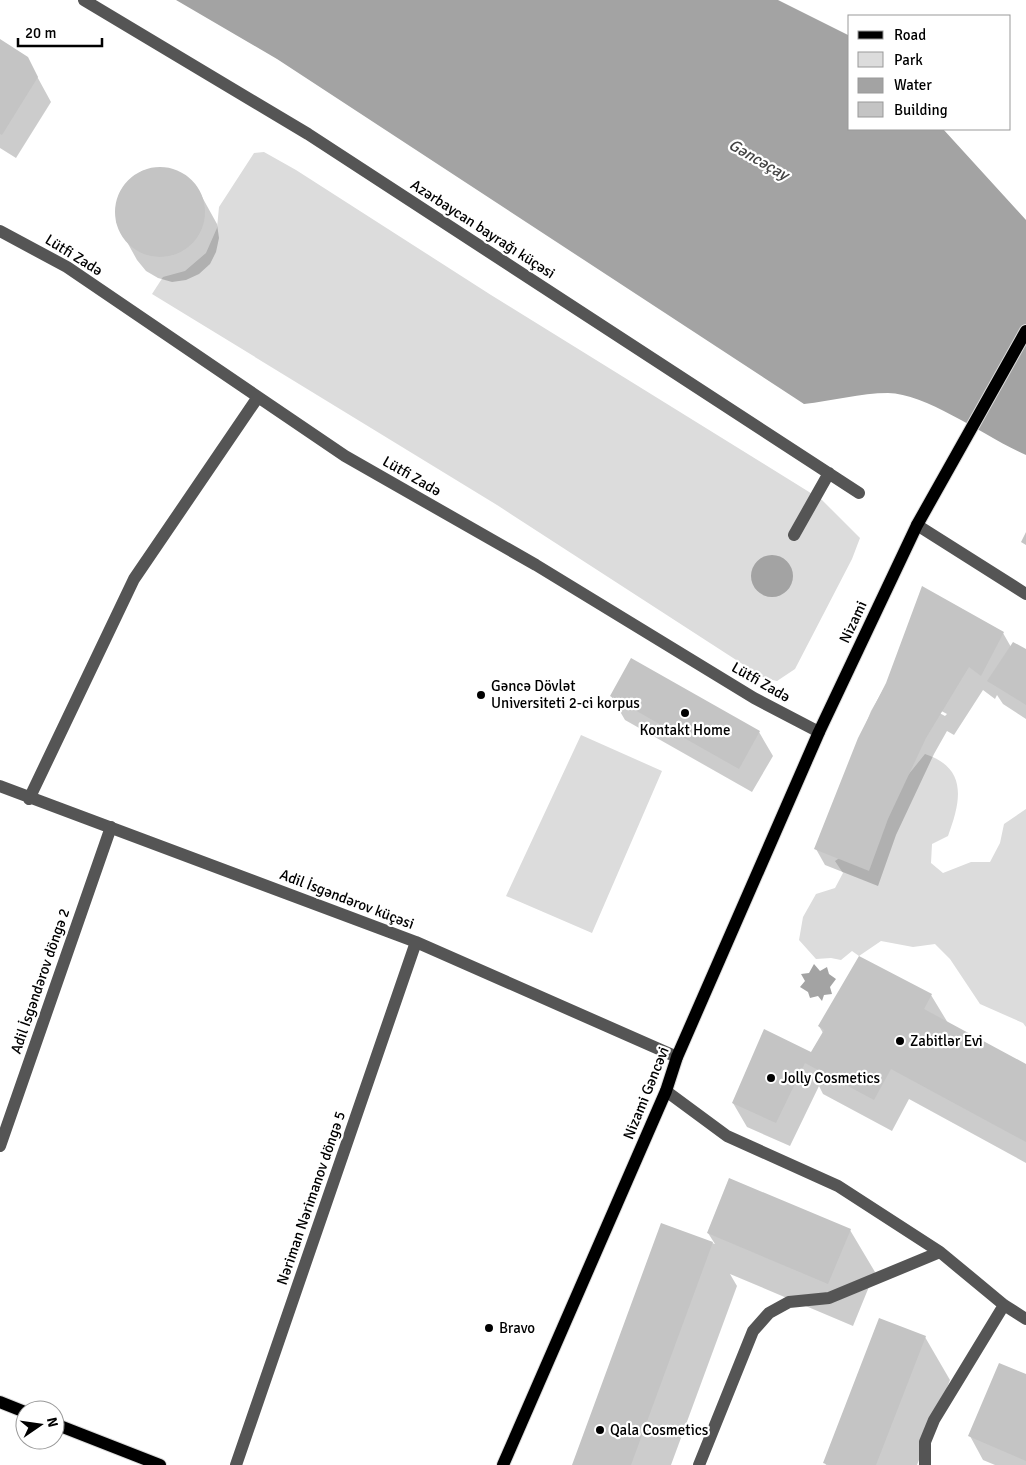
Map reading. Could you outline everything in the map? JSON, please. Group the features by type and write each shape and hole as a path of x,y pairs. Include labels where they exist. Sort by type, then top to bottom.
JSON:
{"main road":[{"name":"Nizami","path":"819,732 917,525 1026,332"},
{"name":"Nizami Gəncəvi","path":"503,1465 666,1092 677,1057 819,732"},
{"path":"0,1402 15,1408"},
{"path":"65,1428 160,1465"}],"street":[{"name":"Azərbaycan bayrağı küçəsi","path":"84,0 308,134 859,492"},
{"name":"Lütfi Zadə","path":"0,231 67,267 345,456 536,565 754,698 819,732"},
{"path":"29,799 134,579 258,397"},
{"path":"794,535 828,473"},
{"path":"917,525 1026,594"},
{"name":"Adil İsgəndərov küçəsi","path":"0,786 29,799 111,826 416,942 677,1057"},
{"name":"Adil İsgəndərov döngə 2","path":"0,1146 111,826"},
{"name":"Nəriman Nərimanov döngə 5","path":"236,1465 416,942"},
{"path":"666,1092 727,1136 838,1186 940,1252 1004,1305 1026,1319"},
{"path":"699,1465 753,1331 768,1313 789,1302 829,1298 940,1252"},
{"path":"925,1465 925,1442 934,1420 1004,1305"}],"green space":[{"path":"264,152 296,170 491,295 822,500 860,538 852,559 795,669 777,681 764,678 497,505 152,294 163,277 185,271 206,253 217,228 219,207 254,153"},
{"path":"581,735 662,771 592,933 506,896"},
{"path":"925,754 939,760 949,768 955,777 957,787 956,810 948,836 932,844 931,863 943,873 971,862 990,862 1000,843 1004,824 1026,809 1026,1027 1023,1023 980,1004 950,959 935,944 913,947 881,941 859,956 852,951 841,960 831,958 816,959 799,940 803,917 816,894 835,888 843,873 835,861 844,855"}],"water":[{"name":"Gəncəçay","path":"176,0 778,0 848,35 848,130 944,130 1026,220 1026,455 939,409 904,395 878,393 804,404 277,59"},
{"path":"772,555 787,561 793,576 787,591 772,597 757,591 751,576 757,561"},
{"path":"814,964 820,971 827,967 829,974 836,979 830,987 832,994 824,995 822,1001 818,996 810,998 808,992 800,987 805,981 801,974 809,973"}],"building":[{"path":"0,39 28,57 38,77 2,135 0,134"},
{"path":"151,167 169,167 185,174 198,187 205,203 205,221 198,237 185,250 169,257 151,257 135,250 122,237 115,221 115,203 122,187 135,174"},
{"path":"1026,532 1026,545 1021,542"},
{"path":"922,586 1004,632 981,676 969,667 926,738 888,819 869,871 814,849 858,738 886,683"},
{"path":"1013,642 1026,649 1026,705 987,681"},
{"name":"Kontakt Home","path":"631,658 760,731 739,769 610,696"},
{"name":"Zabitlər Evi","path":"859,956 932,994 924,1009 1026,1064 1026,1142 891,1069 874,1100 805,1063 776,1123 732,1103 764,1029 811,1052 824,1030 818,1026"},
{"path":"729,1178 851,1229 828,1284 707,1233"},
{"path":"661,1223 713,1242 631,1465 572,1465"},
{"path":"879,1318 926,1336 876,1465 829,1465 823,1463"},
{"path":"999,1363 1026,1374 1026,1461 968,1436"}],"place":[{"name":"Gəncə Dövlət Universiteti 2-ci korpus","path":"481,695"},
{"name":"Kontakt Home","path":"685,713"},
{"name":"Zabitlər Evi","path":"900,1041"},
{"name":"Jolly Cosmetics","path":"771,1078"},
{"name":"Bravo","path":"489,1328"},
{"name":"Qala Cosmetics","path":"600,1430"}]}
